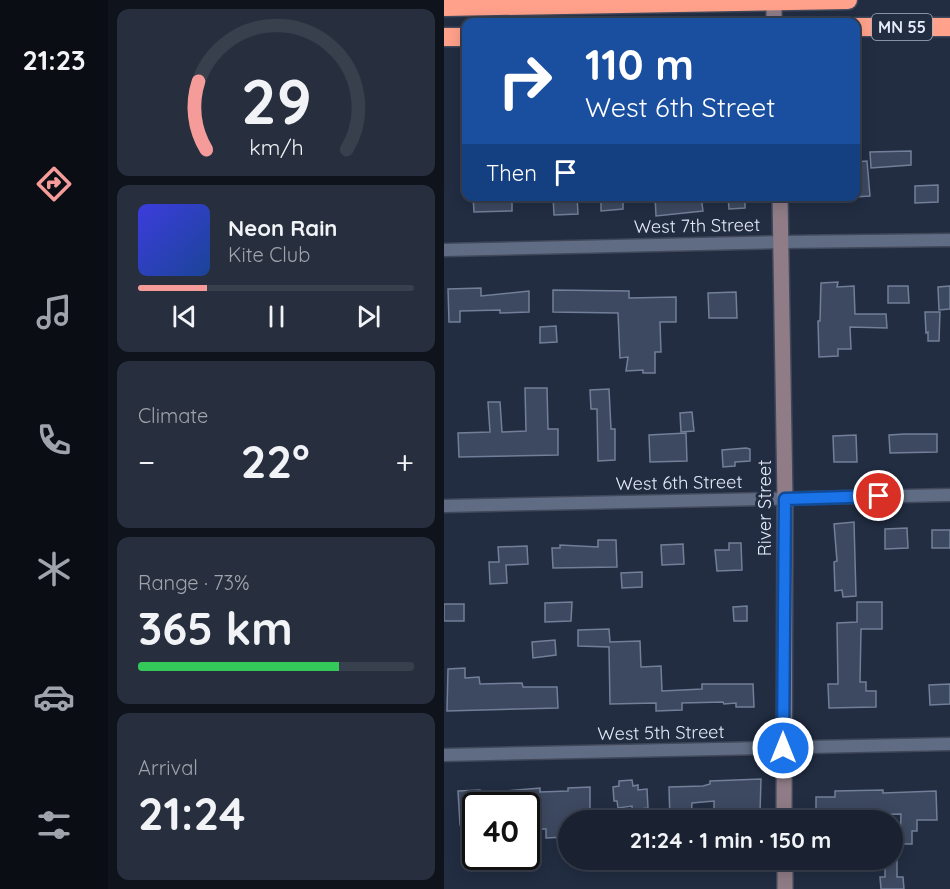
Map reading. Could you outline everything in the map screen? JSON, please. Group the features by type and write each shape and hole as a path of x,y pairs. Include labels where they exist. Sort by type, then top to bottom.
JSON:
{"highway":[{"path":"444,7 848,0"},
{"name":"MN 55","path":"860,27 950,27"},
{"path":"444,37 462,37"}],"street":[{"path":"774,1 774,18"},
{"name":"River Street","path":"780,201 785,499 784,810"},
{"name":"West 7th Street","path":"444,250 950,240"},
{"name":"West 6th Street","path":"444,506 950,495"},
{"name":"West 5th Street","path":"444,756 950,744"},
{"path":"785,870 785,889"}],"building":[{"path":"911,151 911,165 871,168 870,152"},
{"path":"867,161 870,196 860,197 860,162"},
{"path":"938,185 938,202 915,203 915,186"},
{"path":"473,201 512,201 512,211 474,212"},
{"path":"553,201 577,201 578,214 554,215"},
{"path":"601,201 623,201 623,209 601,211"},
{"path":"655,201 702,201 703,211 656,216"},
{"path":"728,201 745,201 745,208 729,209"},
{"path":"838,282 837,287 854,286 855,314 886,314 887,328 850,327 851,349 838,349 838,356 819,357 818,321 820,321 821,283"},
{"path":"888,286 908,286 909,303 888,303"},
{"path":"950,286 950,309 939,310 938,287"},
{"path":"481,288 481,296 529,291 529,312 460,311 460,322 449,322 448,289"},
{"path":"553,290 629,291 629,298 676,297 676,322 660,322 661,352 655,352 655,373 643,373 643,370 626,371 628,357 620,358 618,313 553,312"},
{"path":"736,292 737,318 709,318 708,293"},
{"path":"925,312 940,312 939,341 928,341"},
{"path":"556,326 557,342 540,343 540,327"},
{"path":"525,388 547,388 548,429 558,429 558,455 459,457 458,433 490,432 488,402 500,402 502,432 526,431"},
{"path":"609,389 611,429 615,429 615,460 598,461 597,409 591,409 590,390"},
{"path":"692,412 694,431 681,432 680,413"},
{"path":"686,433 687,461 650,462 649,435"},
{"path":"937,434 937,452 890,453 889,435"},
{"path":"856,435 857,462 834,462 833,436"},
{"path":"750,449 750,461 735,462 735,466 723,467 722,450"},
{"path":"854,522 856,596 843,597 842,590 835,591 834,562 837,561 834,524"},
{"path":"907,528 908,548 885,549 885,529"},
{"path":"932,530 950,530 950,548 932,548"},
{"path":"598,540 616,540 617,567 553,568 552,548 560,548 560,545 598,547"},
{"path":"729,543 741,543 742,570 717,571 715,550 729,550"},
{"path":"683,544 684,564 662,565 661,545"},
{"path":"527,546 528,564 506,565 507,583 490,584 489,562 499,562 498,547"},
{"path":"642,572 642,587 622,588 621,573"},
{"path":"572,602 571,621 545,622 545,603"},
{"path":"857,602 882,602 882,629 861,629 860,682 866,682 866,691 876,691 876,707 829,708 828,684 838,684 837,623 857,622"},
{"path":"444,604 464,604 464,621 444,621"},
{"path":"747,606 747,621 734,621 733,607"},
{"path":"609,629 610,642 640,641 641,667 661,666 662,691 702,689 702,684 753,684 754,707 736,707 736,703 724,704 723,702 682,703 682,710 656,711 656,703 610,704 609,647 578,646 578,630"},
{"path":"555,640 556,655 533,658 532,642"},
{"path":"465,668 465,678 479,677 480,684 522,683 523,687 557,687 558,708 447,711 448,669"},
{"path":"950,684 950,704 930,705 929,685"},
{"path":"761,779 760,810 714,810 714,801 692,803 692,810 670,810 669,787 703,786 710,784 710,781"},
{"path":"632,780 633,786 638,785 638,790 647,789 648,808 632,810 632,806 618,808 617,801 614,801 613,787 619,786 619,781"},
{"path":"590,787 590,810 558,810 558,837 546,838 546,829 541,829 540,823 540,792 568,791 568,788"},
{"path":"540,788 540,792 492,792"},
{"path":"480,790 480,792 462,792 462,825 460,825 458,791"},
{"path":"883,790 883,793 936,791 937,820 917,820 917,831 912,831 912,844 903,844 903,810 816,810 816,797 835,797 835,791"},
{"path":"885,870 897,870 897,877 903,877 904,889 881,889 880,877 885,877"}],"route":[{"path":"783,748 785,499 879,496"}]}
